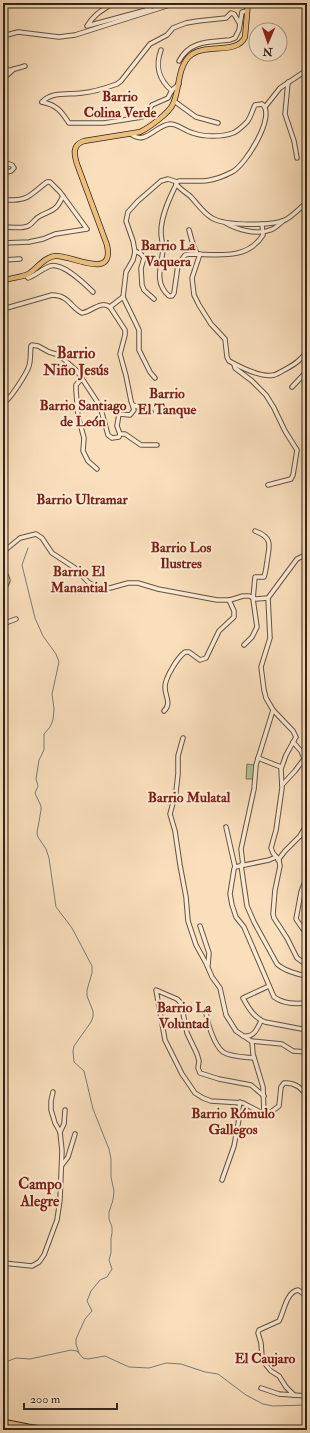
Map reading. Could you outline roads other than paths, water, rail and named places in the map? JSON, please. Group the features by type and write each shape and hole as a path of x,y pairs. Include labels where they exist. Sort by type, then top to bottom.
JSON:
{"highway":[{"path":"3,1422 49,1430"},
{"path":"3,1428 12,1430"}],"main road":[{"path":"3,281 26,275 49,258 56,256 65,257 92,265 99,264 105,260 108,254 107,245 77,164 75,150 78,143 131,134 146,129 168,111 174,101 184,65 192,54 206,49 241,44 245,37 246,11 248,3"}],"street":[{"path":"113,3 97,13 87,26 173,3"},
{"path":"3,36 18,32 49,36 70,36 81,34 176,3"},
{"path":"179,61 190,47 233,40 237,36 242,12 246,11"},
{"path":"179,84 172,90 168,98 152,105 142,117 104,123 69,122 53,104 42,102 45,98 53,95 85,93 117,84 150,44 167,35 176,27 198,21 223,19 232,13 240,24"},
{"path":"161,50 157,61 158,70 164,82 172,90"},
{"path":"3,70 25,66"},
{"path":"3,79 15,69"},
{"path":"176,183 211,181 237,169 258,140 266,116 265,107 280,88 307,70"},
{"path":"288,82 285,114 295,144 297,158"},
{"path":"174,101 196,117 218,123"},
{"path":"131,134 136,137 146,137 171,124 194,134 228,134 237,131 247,122 255,105 262,104 265,107"},
{"path":"3,162 12,165 14,168 11,172 3,173"},
{"path":"155,378 150,372 139,350 139,330 124,297 126,272 133,260 135,251 134,241 126,221 128,212 146,194 164,180 168,179 176,183 212,218 237,228 263,232 271,230 307,202"},
{"path":"3,200 26,199 49,182 63,196 88,229 55,234 43,239 29,242 3,243"},
{"path":"176,183 169,200 161,231 163,249 159,277 161,285 169,296 172,296 174,292 179,262 187,254 231,255 244,252 252,248 261,238 263,232 262,224"},
{"path":"3,228 28,226 39,216 49,213 59,205 63,196"},
{"path":"225,223 262,224 285,220"},
{"path":"189,230 192,241 199,254 192,278 194,295 211,324 225,339 228,359 234,364 263,375 271,375 298,362 307,351"},
{"path":"135,251 141,254 144,258 140,278 142,288 154,299"},
{"path":"3,260 20,259"},
{"path":"26,275 28,278 51,266 56,266 66,270 80,279 92,292"},
{"path":"3,309 55,295 66,299 82,313 88,312 101,305 107,305 110,307 124,330 125,335 120,354 126,376 128,392 134,410 132,414 119,414 117,426 120,434"},
{"path":"110,307 124,297"},
{"path":"6,401 13,393 28,369 32,345 40,346 61,357 77,371 100,406 108,435 115,438 119,437 120,434"},
{"path":"234,364 235,368 252,381 266,395 297,450 291,479 268,485"},
{"path":"292,386 307,371"},
{"path":"82,378 76,386 78,416 84,438 83,451 88,461 97,469"},
{"path":"132,405 151,412"},
{"path":"120,434 125,434 140,445 157,445"},
{"path":"244,645 252,637 257,627 253,599 255,578 264,577 267,569 270,548 268,539 255,531"},
{"path":"3,552 20,538 33,534 42,538 52,553 75,568 88,582 98,588 110,588 128,583 138,583 200,598 229,600 248,596 259,600 268,598"},
{"path":"307,554 297,559 268,598 270,638 262,662 262,673 266,698 273,710 296,737 281,767 282,785 276,830 271,845 272,851 280,862 280,871 275,890 274,916 297,958 307,965"},
{"path":"3,570 8,582 3,590"},
{"path":"164,711 169,703 165,690 166,684 174,666 185,652 189,652 200,660 206,658 219,631 234,617 234,611 229,600"},
{"path":"3,621 8,622 16,619"},
{"path":"273,710 255,770 254,789 241,849 247,906 277,964 280,967 298,975 307,976"},
{"path":"183,738 178,756 179,770 176,792 170,814 175,831 186,897 189,926 198,950 208,966 212,977 220,988 228,1019 232,1026 242,1036 252,1041 282,1044 293,1051 307,1052"},
{"path":"293,742 301,751 307,765"},
{"path":"258,758 281,767"},
{"path":"282,785 304,759"},
{"path":"235,867 277,858 300,836 307,824"},
{"path":"226,826 235,867 230,900 236,917 244,927 274,997 289,1003 307,1003"},
{"path":"307,876 301,892 296,918 307,935"},
{"path":"200,926 209,953 208,966"},
{"path":"269,986 243,998 253,1013 261,1020 307,1030"},
{"path":"264,1096 251,1085 219,1079 200,1073 197,1054 187,1033 180,1001 156,990 164,1037 182,1074 195,1093 206,1100 240,1102 248,1104 264,1114 271,1112 279,1106 281,1087 284,1083 297,1085 307,1096"},
{"path":"206,1012 210,1029 221,1050 231,1055 254,1058"},
{"path":"242,1036 247,1037 253,1035 261,1020"},
{"path":"252,1041 254,1058 264,1096 264,1114"},
{"path":"3,1263 32,1266 39,1262 57,1220 60,1200 62,1151 60,1132 55,1123 51,1110 53,1092"},
{"path":"222,1180 236,1140 239,1119 237,1118 240,1102"},
{"path":"60,1132 64,1124 64,1110"},
{"path":"61,1166 68,1157 75,1134"},
{"path":"294,1395 286,1387 279,1376 271,1371 266,1365 262,1357 261,1342 258,1333 261,1328 279,1321 288,1299 294,1291 298,1290 307,1296"},
{"path":"261,1388 279,1394 307,1396"}],"waterway":[{"path":"28,548 22,565 35,618 43,636 56,654 59,662 52,694 54,709 53,720 50,727 44,734 44,750 39,760 36,779 38,786 35,793 41,806 37,833 49,858 56,907 72,928 92,966 87,996 93,1011 93,1017 74,1046 74,1062 84,1071 93,1109 109,1149 111,1159 111,1177 114,1191 109,1212 109,1219 112,1227 111,1253 109,1260 112,1269 107,1277 100,1280 91,1291 87,1301 92,1311 85,1319 76,1339 79,1353"},
{"path":"3,1363 16,1358 30,1359 71,1350 77,1351 83,1358 88,1359 105,1356 129,1367 149,1368 166,1363 181,1364 205,1372 218,1374 246,1395 263,1404 273,1406 307,1405"}],"district":[{"name":"Barrio Colina Verde","path":"120,104"},
{"name":"Barrio La Vaquera","path":"168,254"},
{"name":"Barrio Niño Jesús","path":"76,362"},
{"name":"Barrio El Tanque","path":"167,402"},
{"name":"Barrio Santiago de León","path":"83,414"},
{"name":"Barrio Ultramar","path":"82,499"},
{"name":"Barrio Los Ilustres","path":"181,556"},
{"name":"Barrio El Manantial","path":"79,580"},
{"name":"Barrio Mulatal","path":"189,797"},
{"name":"Barrio La Voluntad","path":"184,1016"},
{"name":"Barrio Rómulo Gallegos","path":"233,1122"},
{"name":"Campo Alegre","path":"40,1192"},
{"name":"El Caujaro","path":"265,1358"}]}
